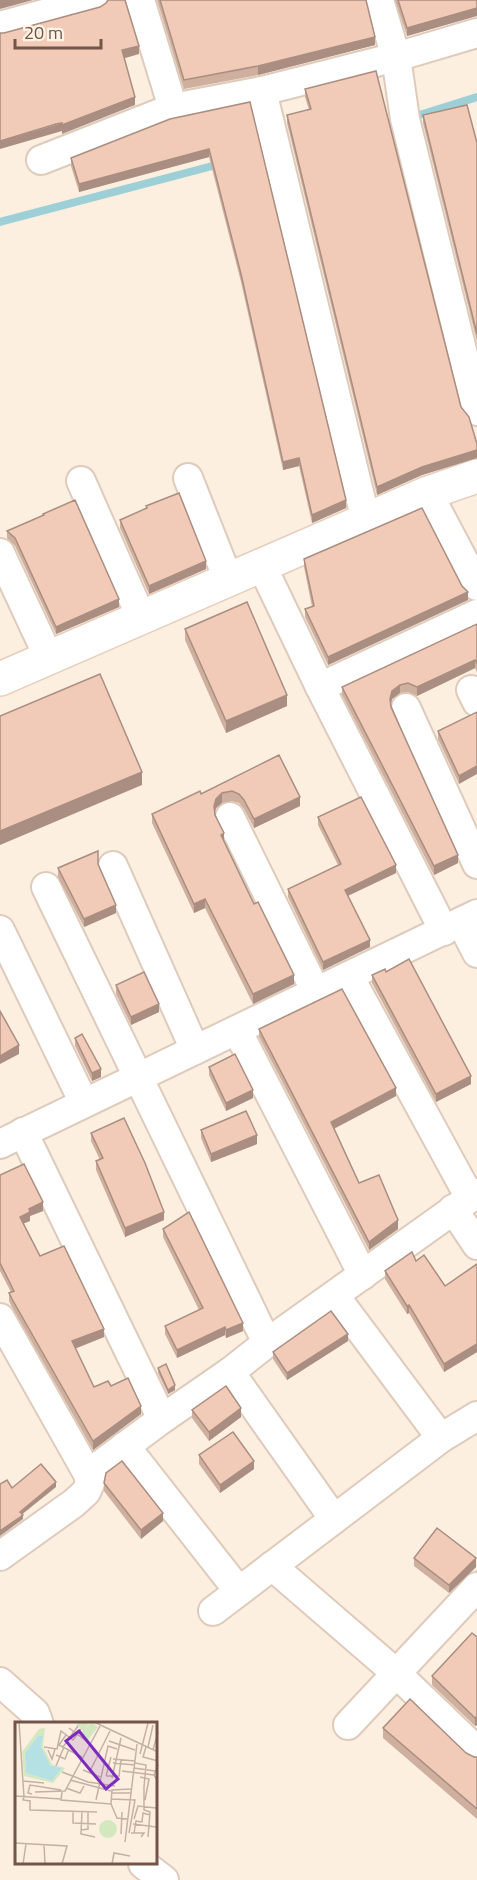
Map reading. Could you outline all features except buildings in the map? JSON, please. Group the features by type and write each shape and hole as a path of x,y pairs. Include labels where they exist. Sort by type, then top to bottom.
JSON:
{"street":[{"path":"0,26 95,0"},
{"path":"140,0 173,108"},
{"path":"379,0 396,57 405,119 477,411"},
{"path":"41,160 173,108 262,91 396,57 477,33"},
{"path":"262,91 366,521"},
{"path":"0,680 261,564 428,493 477,476"},
{"path":"188,478 228,579"},
{"path":"81,481 141,617"},
{"path":"428,493 477,585"},
{"path":"0,553 49,658"},
{"path":"261,564 320,687 461,922 477,953"},
{"path":"320,687 477,614"},
{"path":"406,708 477,864"},
{"path":"230,817 316,992"},
{"path":"113,866 195,1050"},
{"path":"46,887 267,1343"},
{"path":"162,1419 11,1138 461,922"},
{"path":"0,930 84,1103"},
{"path":"350,976 467,1200 477,1245"},
{"path":"237,1030 363,1275"},
{"path":"88,1474 467,1200"},
{"path":"335,1296 441,1438"},
{"path":"0,1318 88,1474 90,1483 86,1492 74,1503 0,1556"},
{"path":"230,1372 334,1519"},
{"path":"213,1611 441,1438 477,1416"},
{"path":"125,1446 238,1590"},
{"path":"272,1566 396,1673 477,1751"},
{"path":"348,1725 477,1587"},
{"path":"0,1682 35,1713 38,1722"},
{"path":"145,1865 164,1880"}],"waterway":[{"path":"410,118 477,97"},
{"path":"0,222 220,164"}]}
